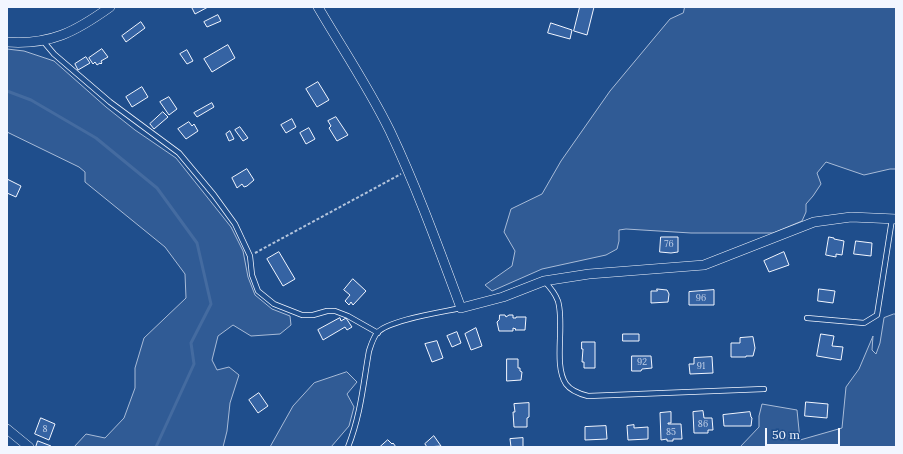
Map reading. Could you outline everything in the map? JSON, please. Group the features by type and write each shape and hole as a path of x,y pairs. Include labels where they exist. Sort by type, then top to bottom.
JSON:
{"street":[{"path":"7,42 43,41 67,34 110,7"},
{"path":"318,7 389,130 418,195 461,308 503,297 544,281 589,274 704,265 814,222 851,217 894,219"},
{"path":"7,429 29,447"}],"lane":[{"path":"43,41 54,54 110,102 178,153 214,195 235,224 250,256 252,275 258,291 274,304 302,315 335,311 348,316 378,333"},
{"path":"807,318 864,322 877,315 894,219"},
{"path":"544,281 553,291 558,302 561,322 560,361 562,374 566,384 572,390 580,394 588,396 764,389"},
{"path":"348,447 360,409 369,351 372,342 378,333 387,326 403,321 461,308"}],"path":[{"path":"250,256 407,171"}],"shaded area":[{"path":"685,7 896,7 896,169 864,175 826,162 817,173 821,184 806,204 806,212 802,221 773,233 691,233 626,229 619,230 617,249 606,255 542,269 492,291 485,285 512,266 515,251 504,232 511,209 542,194 561,161 610,91 670,19 683,13"},
{"path":"7,49 24,51 54,61 106,107 135,130 176,158 231,227 243,251 248,277 255,295 272,309 290,316 291,325 280,334 251,336 233,325 218,336 212,360 217,370 229,367 239,375 230,403 227,431 223,447 74,447 86,434 105,438 124,418 135,388 135,368 144,338 186,298 185,274 165,247 85,182 85,172 79,167 7,132"},
{"path":"896,314 896,447 740,447 759,427 759,416 762,404 797,410 800,440 842,428 846,387 859,369 873,336 872,350 876,354 880,343 884,318"},
{"path":"347,372 357,382 347,394 354,407 349,426 331,447 270,447 293,406 314,383"}],"building":[{"path":"208,7 195,14 192,8"},
{"path":"580,7 594,7 587,35 574,31"},
{"path":"218,15 221,21 207,27 204,22"},
{"path":"141,22 145,28 126,42 122,36"},
{"path":"551,23 572,30 570,39 548,33"},
{"path":"228,45 235,58 212,72 204,59"},
{"path":"102,49 108,57 101,61 101,64 100,63 97,65 95,62 93,64 89,58"},
{"path":"187,50 193,61 187,64 180,54"},
{"path":"86,57 90,63 78,70 75,64"},
{"path":"318,82 329,100 317,107 306,89"},
{"path":"142,87 148,97 132,107 126,97"},
{"path":"169,97 177,109 169,115 160,102"},
{"path":"212,103 214,107 197,117 194,113"},
{"path":"163,112 168,117 154,129 150,124"},
{"path":"336,117 348,135 337,141 329,128 331,126 328,121"},
{"path":"292,119 296,127 286,133 281,125"},
{"path":"189,122 192,126 194,124 198,131 186,139 178,129"},
{"path":"240,127 248,138 243,141 235,130"},
{"path":"309,128 315,139 306,144 300,133"},
{"path":"230,131 234,139 229,141 226,134"},
{"path":"247,169 254,180 247,186 244,187 242,184 237,188 232,178"},
{"path":"7,179 21,186 16,197 7,193"},
{"path":"661,237 678,237 678,252 660,252"},
{"path":"829,237 844,241 842,255 836,254 836,257 826,255"},
{"path":"856,241 872,243 871,256 854,254"},
{"path":"279,252 295,279 283,286 267,259"},
{"path":"784,252 789,265 769,272 764,261"},
{"path":"353,279 366,291 353,305 351,302 349,305 345,301 350,295 344,290"},
{"path":"657,289 667,290 669,294 668,302 651,303 651,291 657,291"},
{"path":"819,289 835,291 833,303 818,301"},
{"path":"714,290 714,305 689,305 689,292"},
{"path":"500,315 505,315 506,317 513,315 513,318 526,317 525,330 515,330 516,329 513,328 513,331 499,331 497,322"},
{"path":"340,318 341,321 346,318 352,327 347,330 345,327 323,340 318,330"},
{"path":"476,328 482,346 471,350 465,334"},
{"path":"457,332 461,343 452,347 447,336"},
{"path":"623,334 639,334 639,341 623,341"},
{"path":"821,334 834,336 832,346 843,347 841,360 817,356"},
{"path":"753,337 755,348 753,356 731,357 731,343 740,343 740,338"},
{"path":"437,341 443,358 432,362 425,344"},
{"path":"582,342 595,342 595,368 584,368 584,362 582,362"},
{"path":"632,356 651,356 652,368 642,369 641,371 632,371"},
{"path":"712,357 713,373 690,374 689,364 694,364 694,358"},
{"path":"507,359 518,359 518,368 520,368 520,371 522,372 521,380 507,381"},
{"path":"259,393 268,406 258,413 249,400"},
{"path":"806,402 828,404 827,418 805,416"},
{"path":"529,403 527,427 514,427 514,404"},
{"path":"703,411 704,418 712,418 713,430 708,430 708,433 694,433 693,412"},
{"path":"671,412 671,423 668,424 681,424 682,439 673,439 673,441 667,441 667,439 661,440 660,413"},
{"path":"750,412 752,418 751,426 724,426 723,415"},
{"path":"41,418 55,424 49,440 35,434"},
{"path":"634,425 634,428 648,427 648,439 628,440 627,426"},
{"path":"606,426 607,439 585,440 585,427"},
{"path":"434,436 441,446 427,447 425,444"},
{"path":"523,438 523,447 511,447 510,439"},
{"path":"388,440 396,447 380,447"},
{"path":"38,441 51,446 36,447"}],"waterway":[{"path":"7,91 31,100 96,138 157,188 197,243 211,304 191,343 194,364 156,447"}]}
